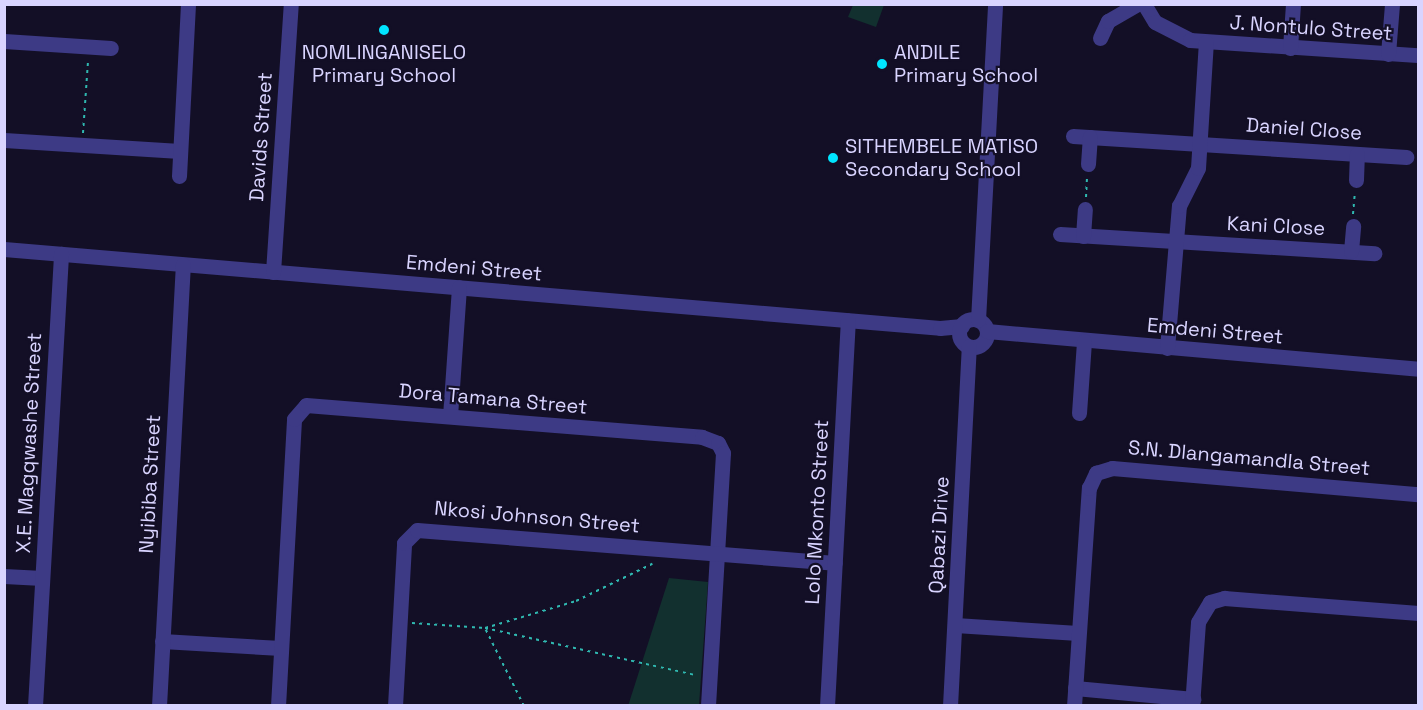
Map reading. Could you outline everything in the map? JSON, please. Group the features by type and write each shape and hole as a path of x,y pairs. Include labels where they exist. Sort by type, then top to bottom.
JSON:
{"street":[{"path":"179,176 188,4"},
{"name":"Davids Street","path":"273,272 291,4"},
{"name":"Qabazi Drive","path":"950,705 995,4"},
{"path":"1100,38 1108,21 1137,4"},
{"name":"J. Nontulo Street","path":"1144,4 1155,22 1206,42 1419,56"},
{"path":"1290,48 1293,4"},
{"path":"1389,54 1392,4"},
{"path":"4,41 111,48"},
{"path":"1167,348 1181,195 1197,172 1206,42"},
{"name":"Daniel Close","path":"1073,136 1406,157"},
{"path":"1088,164 1090,137"},
{"path":"4,140 180,151"},
{"path":"1356,180 1357,154"},
{"path":"1083,236 1085,209"},
{"path":"1351,251 1353,226"},
{"name":"Kani Close","path":"1060,234 1374,253"},
{"name":"Emdeni Street","path":"4,249 1419,369"},
{"name":"X.E. Magqwashe Street","path":"35,705 61,254"},
{"name":"Nyibiba Street","path":"159,705 183,265"},
{"path":"450,416 459,287"},
{"name":"Lolo Mkonto Street","path":"827,705 848,321"},
{"path":"1079,413 1084,341"},
{"name":"Dora Tamana Street","path":"278,705 297,411 320,405 713,440 723,453 708,705"},
{"name":"S.N. Dlangamandla Street","path":"1074,705 1089,488 1102,470 1419,494"},
{"name":"Nkosi Johnson Street","path":"395,705 404,543 417,530 835,563"},
{"path":"4,576 42,578"},
{"path":"1075,688 1193,702 1198,622 1210,602 1224,598 1419,613"},
{"path":"955,625 1078,633"},
{"path":"162,641 281,648"}],"path":[{"path":"82,145 89,46"},
{"path":"1085,209 1088,164"},
{"path":"1353,226 1356,180"},
{"path":"484,628 576,601 652,564"},
{"path":"400,623 484,628 711,678"},
{"path":"484,628 524,705"}],"green space":[{"path":"853,5 884,5 876,27 848,17"},
{"path":"669,578 708,582 699,705 628,706"}],"place":[{"name":"NOMLINGANISELO Primary School","path":"384,30"},
{"name":"ANDILE Primary School","path":"882,64"},
{"name":"SITHEMBELE MATISO Secondary School","path":"833,158"}]}
